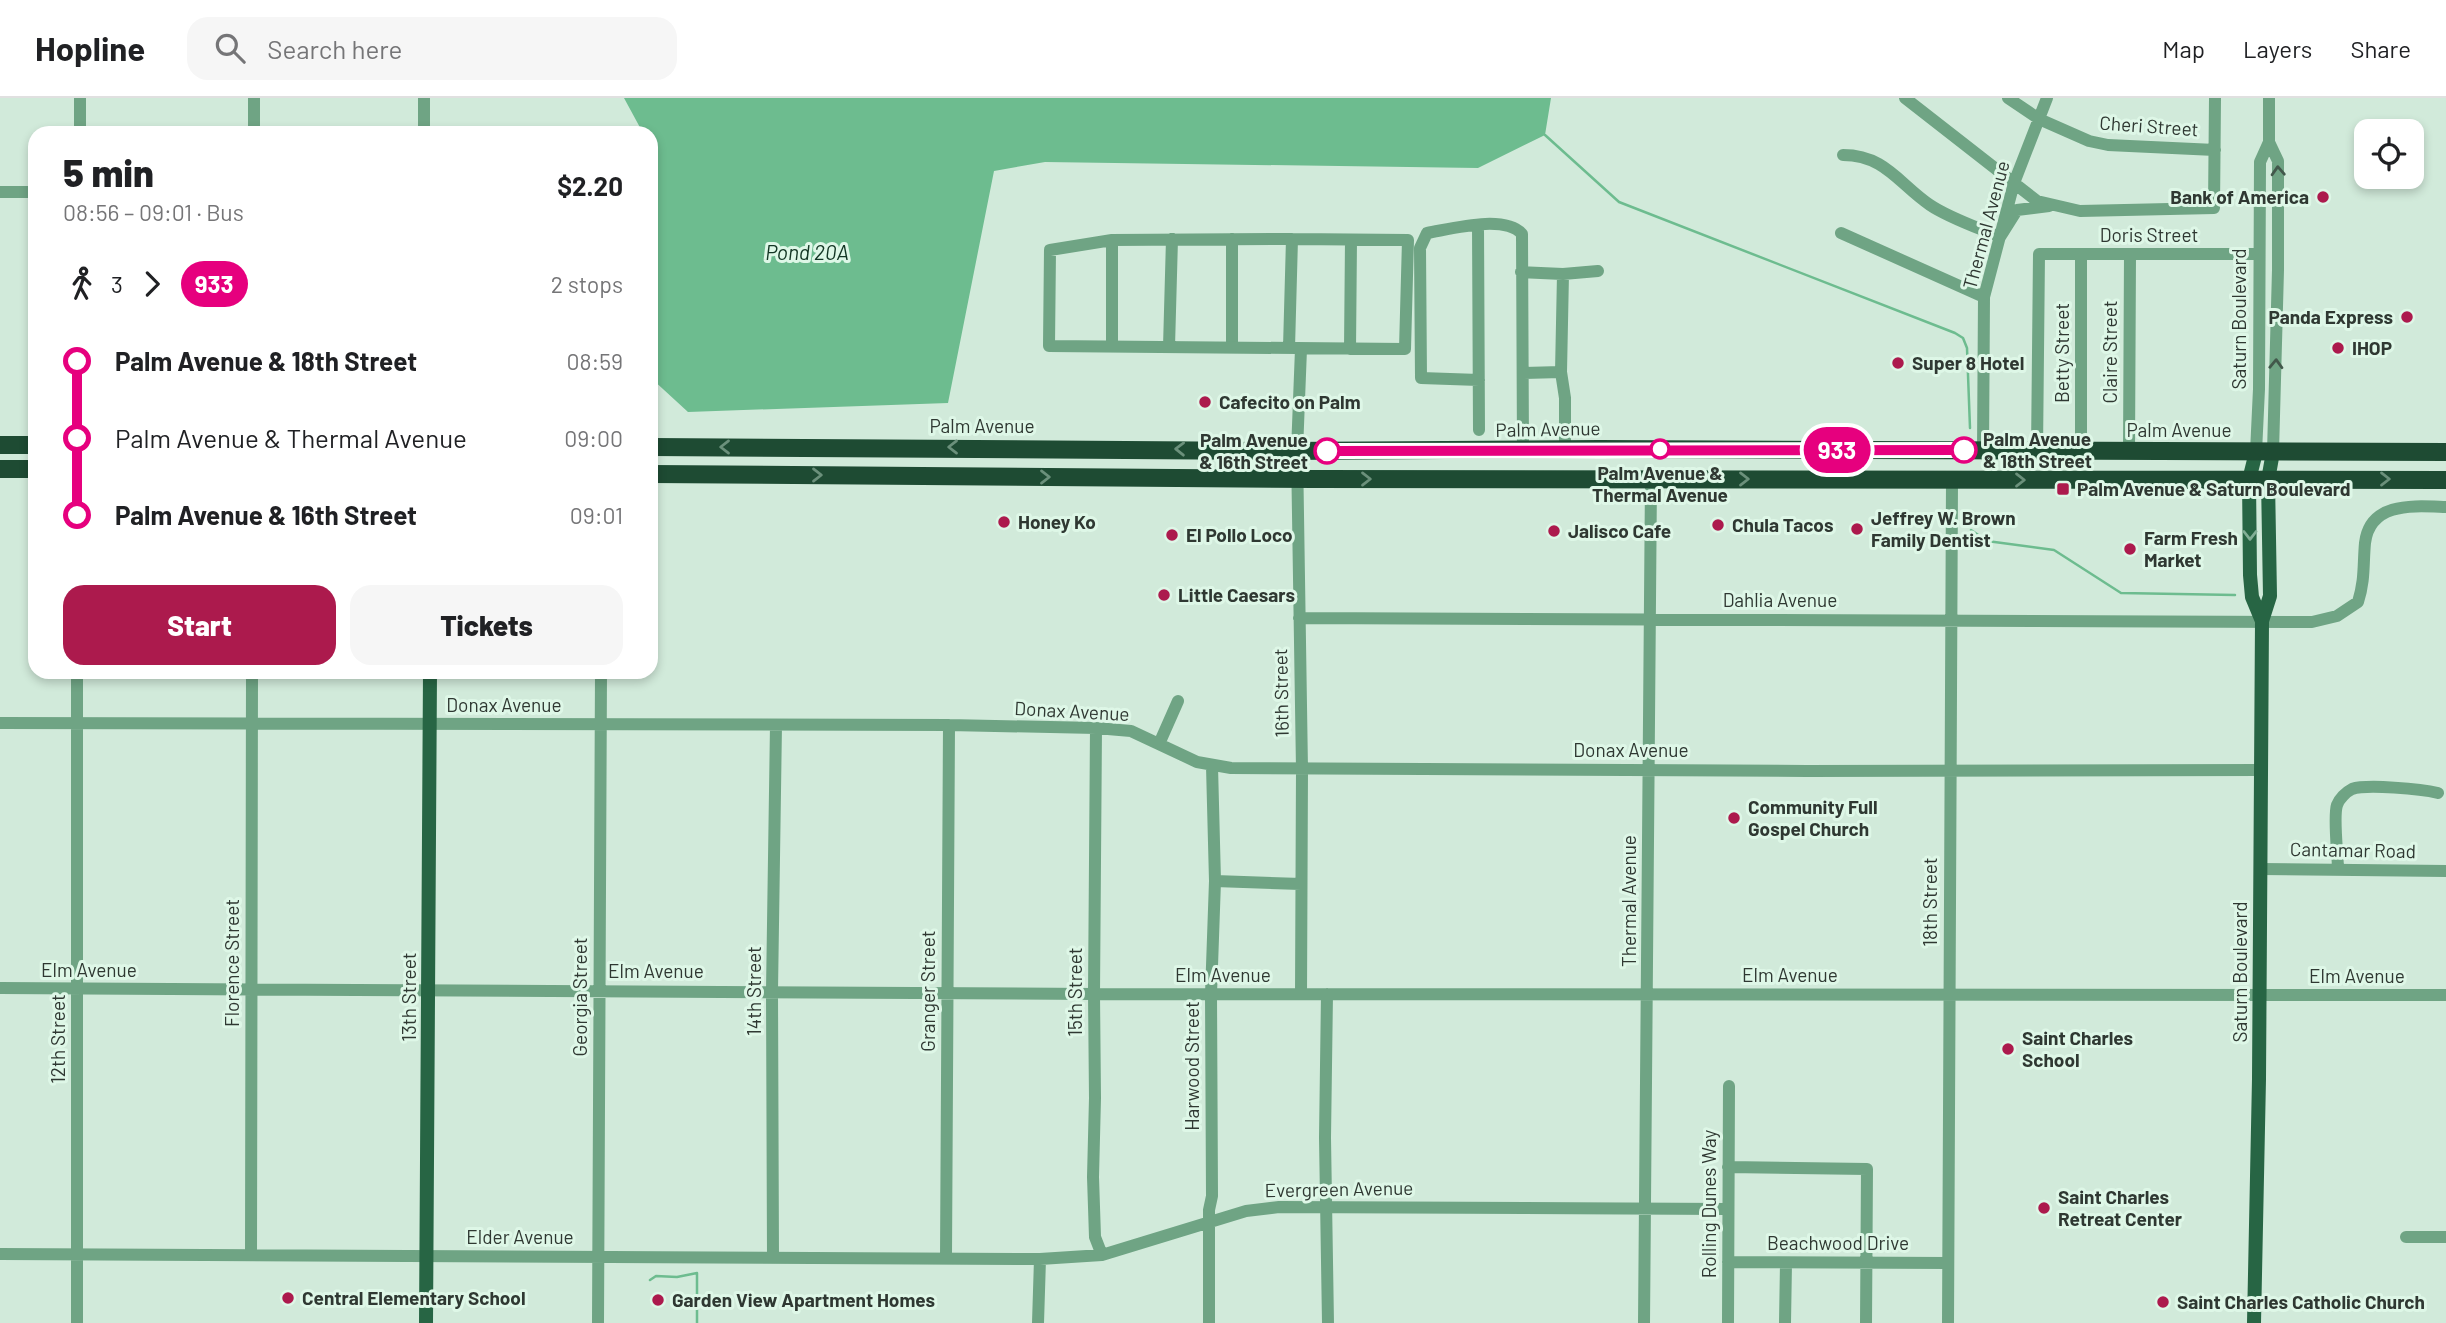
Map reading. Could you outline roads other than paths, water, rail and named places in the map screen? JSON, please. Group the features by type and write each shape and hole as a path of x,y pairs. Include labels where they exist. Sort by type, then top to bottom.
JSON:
{"highway":[{"path":"0,445 28,445"},
{"name":"Palm Avenue","path":"658,447 1297,451 2446,452"},
{"path":"0,469 28,469"},
{"path":"658,474 1952,481 2441,479"}],"main road":[{"name":"Saturn Boulevard","path":"2262,621 2252,597 2249,480 2264,452"},
{"name":"Saturn Boulevard","path":"2254,1323 2260,995 2262,621 2270,596 2268,480 2264,452"},
{"name":"13th Street","path":"426,1323 430,679"}],"street":[{"path":"80,98 80,126"},
{"path":"254,98 254,126"},
{"path":"424,98 424,126"},
{"path":"1906,98 2037,201 2080,211 2214,208 2216,98"},
{"name":"Cheri Street","path":"2008,98 2039,119 2089,141 2108,145 2215,150"},
{"name":"Thermal Avenue","path":"1983,451 1984,297 2014,183 2047,98"},
{"name":"Saturn Boulevard","path":"2264,452 2278,270 2278,162 2269,142 2269,98"},
{"name":"Saturn Boulevard","path":"2264,452 2258,414 2260,162 2269,142"},
{"path":"1843,155 1873,159 1931,206 2000,237 2017,210 2054,205"},
{"path":"0,192 28,192"},
{"path":"1479,380 1421,379 1420,248 1427,233 1478,225 1506,224 1518,229 1522,234 1523,451"},
{"path":"1478,225 1479,430"},
{"path":"1841,233 1984,297"},
{"path":"1169,347 1172,239"},
{"path":"1231,348 1232,239"},
{"path":"1292,239 1408,240 1405,349 1049,346 1050,250 1112,240 1292,239"},
{"name":"16th Street","path":"1292,239 1295,348 1301,383 1298,391 1297,451 1302,769 1301,994"},
{"path":"1112,240 1112,347"},
{"path":"1350,349 1351,240"},
{"name":"Doris Street","path":"2037,451 2039,254 2259,254"},
{"name":"Betty Street","path":"2081,254 2081,451"},
{"name":"Claire Street","path":"2129,451 2130,254"},
{"path":"1521,272 1563,274 1598,271"},
{"path":"1563,274 1561,372 1565,398 1565,450"},
{"path":"1524,373 1561,372"},
{"name":"Thermal Avenue","path":"1644,1323 1651,479"},
{"name":"18th Street","path":"1948,1323 1952,481"},
{"name":"Dahlia Avenue","path":"1299,618 2312,622 2337,616 2358,603 2364,582 2366,540 2371,526 2379,516 2398,507 2446,507"},
{"name":"12th Street","path":"76,1323 77,679"},
{"name":"Florence Street","path":"251,1255 252,679"},
{"name":"Georgia Street","path":"598,1323 601,679"},
{"path":"1158,744 1178,701"},
{"name":"Donax Avenue","path":"0,723 949,725 1096,728 1131,731 1197,762 1212,766 1302,769 2260,770"},
{"name":"14th Street","path":"773,1257 772,991 776,725"},
{"name":"Granger Street","path":"946,1258 949,725"},
{"name":"15th Street","path":"1096,728 1093,1177 1095,1237 1102,1255"},
{"name":"Harwood Street","path":"1209,1323 1214,881 1212,766"},
{"path":"2338,870 2336,807 2342,796 2352,789 2418,788 2438,793"},
{"name":"Cantamar Road","path":"2260,869 2446,871"},
{"path":"1214,881 1301,884"},
{"name":"Elm Avenue","path":"0,988 1094,994 2446,995"},
{"path":"1327,994 1328,1323"},
{"name":"Rolling Dunes Way","path":"1728,1323 1729,1086"},
{"path":"1728,1167 1867,1169 1866,1323"},
{"name":"Evergreen Avenue","path":"1040,1259 1102,1255 1257,1209 1279,1207 1728,1209"},
{"path":"2406,1237 2446,1237"},
{"name":"Elder Avenue","path":"0,1254 1040,1259"},
{"path":"1038,1323 1040,1259"},
{"name":"Beachwood Drive","path":"1728,1262 1948,1263"},
{"path":"1785,1323 1786,1263"}],"water":[{"name":"Pond 20A","path":"624,98 1551,98 1545,135 1478,168 1045,162 994,171 948,403 688,412 658,384 658,126 639,126"}],"waterway":[{"path":"1545,135 1619,202 1963,338 1967,348 1970,428"},
{"path":"1971,530 1987,541 2054,550 2121,593 2235,595"},
{"path":"650,1280 656,1276 677,1277 697,1273 697,1323"}],"place":[{"name":"Bank of America","path":"2323,197"},
{"name":"Panda Express","path":"2407,317"},
{"name":"IHOP","path":"2338,348"},
{"name":"Super 8 Hotel","path":"1898,363"},
{"name":"Cafecito on Palm","path":"1205,402"},
{"name":"Palm Avenue & Thermal Avenue","path":"1660,449"},
{"name":"Palm Avenue & 18th Street","path":"1964,450"},
{"name":"Palm Avenue & 16th Street","path":"1327,451"},
{"name":"Palm Avenue & Saturn Boulevard","path":"2063,489"},
{"name":"Honey Ko","path":"1004,522"},
{"name":"Chula Tacos","path":"1718,525"},
{"name":"Jeffrey W. Brown Family Dentist","path":"1857,529"},
{"name":"Jalisco Cafe","path":"1554,531"},
{"name":"El Pollo Loco","path":"1172,535"},
{"name":"Farm Fresh Market","path":"2130,549"},
{"name":"Little Caesars","path":"1164,595"},
{"name":"Community Full Gospel Church","path":"1734,818"},
{"name":"Saint Charles School","path":"2008,1049"},
{"name":"Saint Charles Retreat Center","path":"2044,1208"},
{"name":"Central Elementary School","path":"288,1298"},
{"name":"Garden View Apartment Homes","path":"658,1300"},
{"name":"Saint Charles Catholic Church","path":"2163,1302"}]}
